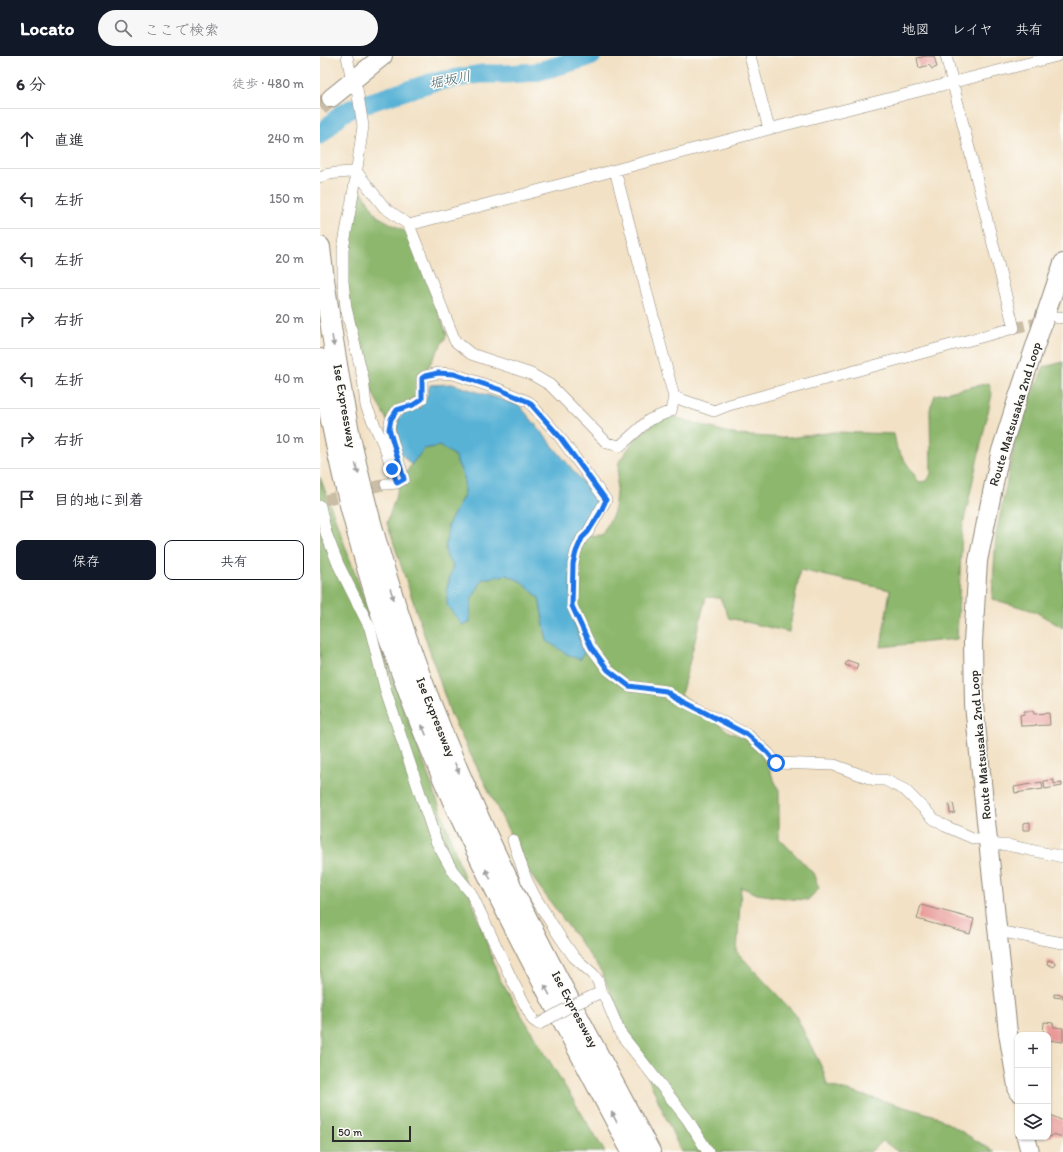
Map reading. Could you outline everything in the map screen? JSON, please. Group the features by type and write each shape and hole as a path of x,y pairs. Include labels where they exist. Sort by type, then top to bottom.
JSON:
{"highway":[{"name":"Ise Expressway","path":"320,247 340,384 354,459 384,567 412,655 467,791 501,865 650,1152"},
{"name":"Ise Expressway","path":"320,359 340,462 358,536 397,660 420,720 452,797 486,872 632,1152"}],"main road":[{"path":"331,98 383,56"},
{"name":"Route Matsusaka 2nd Loop","path":"1015,1074 1008,1033 974,705 973,642 978,561 1000,454 1063,263"},
{"path":"1027,1140 1030,1152"}],"street":[{"path":"347,56 352,81 357,89 363,126 354,189 343,249 343,281 346,308 363,378 366,406 385,448 392,483 404,479 389,429 391,419 397,410 413,405 422,399 422,378 425,376 438,373 454,374 501,390 529,402 559,436 606,500 592,526 582,538 576,552 573,564 572,606 591,647 608,670 629,686 666,691 748,735 768,753 776,763 834,765 875,780 885,780 905,790 934,819 945,826 975,839 988,838 996,845 1007,845 1063,857"},
{"path":"750,56 769,130"},
{"path":"674,397 714,411 729,405 1014,328 946,56"},
{"path":"409,225 615,170 1057,56"},
{"path":"356,171 384,207 409,225 455,341 471,354 530,374 550,385 607,443 620,446 649,420 671,411 674,397 615,170"},
{"path":"320,177 325,174 356,171"},
{"path":"322,504 326,533 338,564 370,628 386,692 436,841 452,870 471,893 513,982 533,1020 539,1024 569,1007 599,994"},
{"path":"513,840 526,879 535,897 574,957 593,974 598,982 599,994 606,999 620,1033 688,1120 708,1152"},
{"path":"997,930 1063,943"}],"green space":[{"path":"356,182 377,216 410,234 447,335 427,369 424,392 389,424 370,388 364,348 345,302 341,278"},
{"path":"1063,362 1063,628 1034,611 992,599 996,535 1019,422 1044,367"},
{"path":"989,383 992,394 962,530 957,639 881,647 890,590 800,570 789,632 729,618 720,598 706,597 681,695 729,732 745,738 758,747 779,790 779,838 813,873 819,888 808,900 757,894 741,887 737,952 795,1014 823,1070 827,1085 936,1116 995,1152 898,1152 883,1141 870,1152 681,1152 601,971 530,874 451,715 387,523 400,483 411,465 424,449 440,446 454,455 464,478 464,495 448,525 447,558 453,565 447,588 471,600 483,579 507,575 522,582 539,598 547,641 573,617 570,554 574,536 602,535 614,512 619,462 634,440 659,419 674,417 732,434 751,436 789,438 835,432 894,434 897,449 919,482 927,481 931,474 930,409 935,395"},
{"path":"320,477 439,805 499,978 605,1152 320,1152"}],"water":[{"path":"452,384 519,405 601,504 574,536 570,554 573,617 584,653 580,660 567,654 547,641 539,598 522,582 507,575 483,579 471,600 470,623 462,625 447,605 447,588 453,565 447,558 445,550 448,525 464,495 464,478 454,455 440,446 424,449 411,465 400,452 397,428 399,418 411,406 420,408 426,399 430,385"}],"building":[{"path":"934,56 937,67 932,69 929,65 919,68 917,58"},
{"path":"847,660 858,664 856,669 845,665"},
{"path":"1024,711 1033,711 1034,714 1049,713 1050,725 1021,726 1020,715 1024,714"},
{"path":"1054,780 1054,784 1062,783 1062,786 1045,789 1044,781"},
{"path":"1042,782 1043,789 1015,793 1014,787"},
{"path":"953,803 955,813 950,814 949,804"},
{"path":"1030,822 1030,830 1023,830 1023,823"},
{"path":"921,905 974,919 970,934 917,919"},
{"path":"1048,960 1055,962 1054,967 1047,964"},
{"path":"1054,994 1063,995 1063,998 1054,997"},
{"path":"1044,1022 1053,1023 1054,1027 1063,1028 1063,1042 1051,1040 1051,1032 1043,1032"},
{"path":"1051,1115 1063,1121 1063,1137 1053,1134 1051,1137"}],"waterway":[{"name":"堀坂川","path":"320,135 341,114 355,107 433,82 481,74 536,72 592,56"}],"tunnel":[{"path":"320,107 331,98"},
{"path":"1014,328 1047,321"},
{"path":"325,500 386,484"}],"route":[{"path":"392,469 397,483 404,479 389,429 391,419 397,410 413,405 422,399 422,378 425,376 438,373 454,374 501,390 529,402 559,436 606,500 588,532 582,538 573,564 572,606 591,647 608,670 629,686 666,691 748,735 768,753 776,763"}]}
